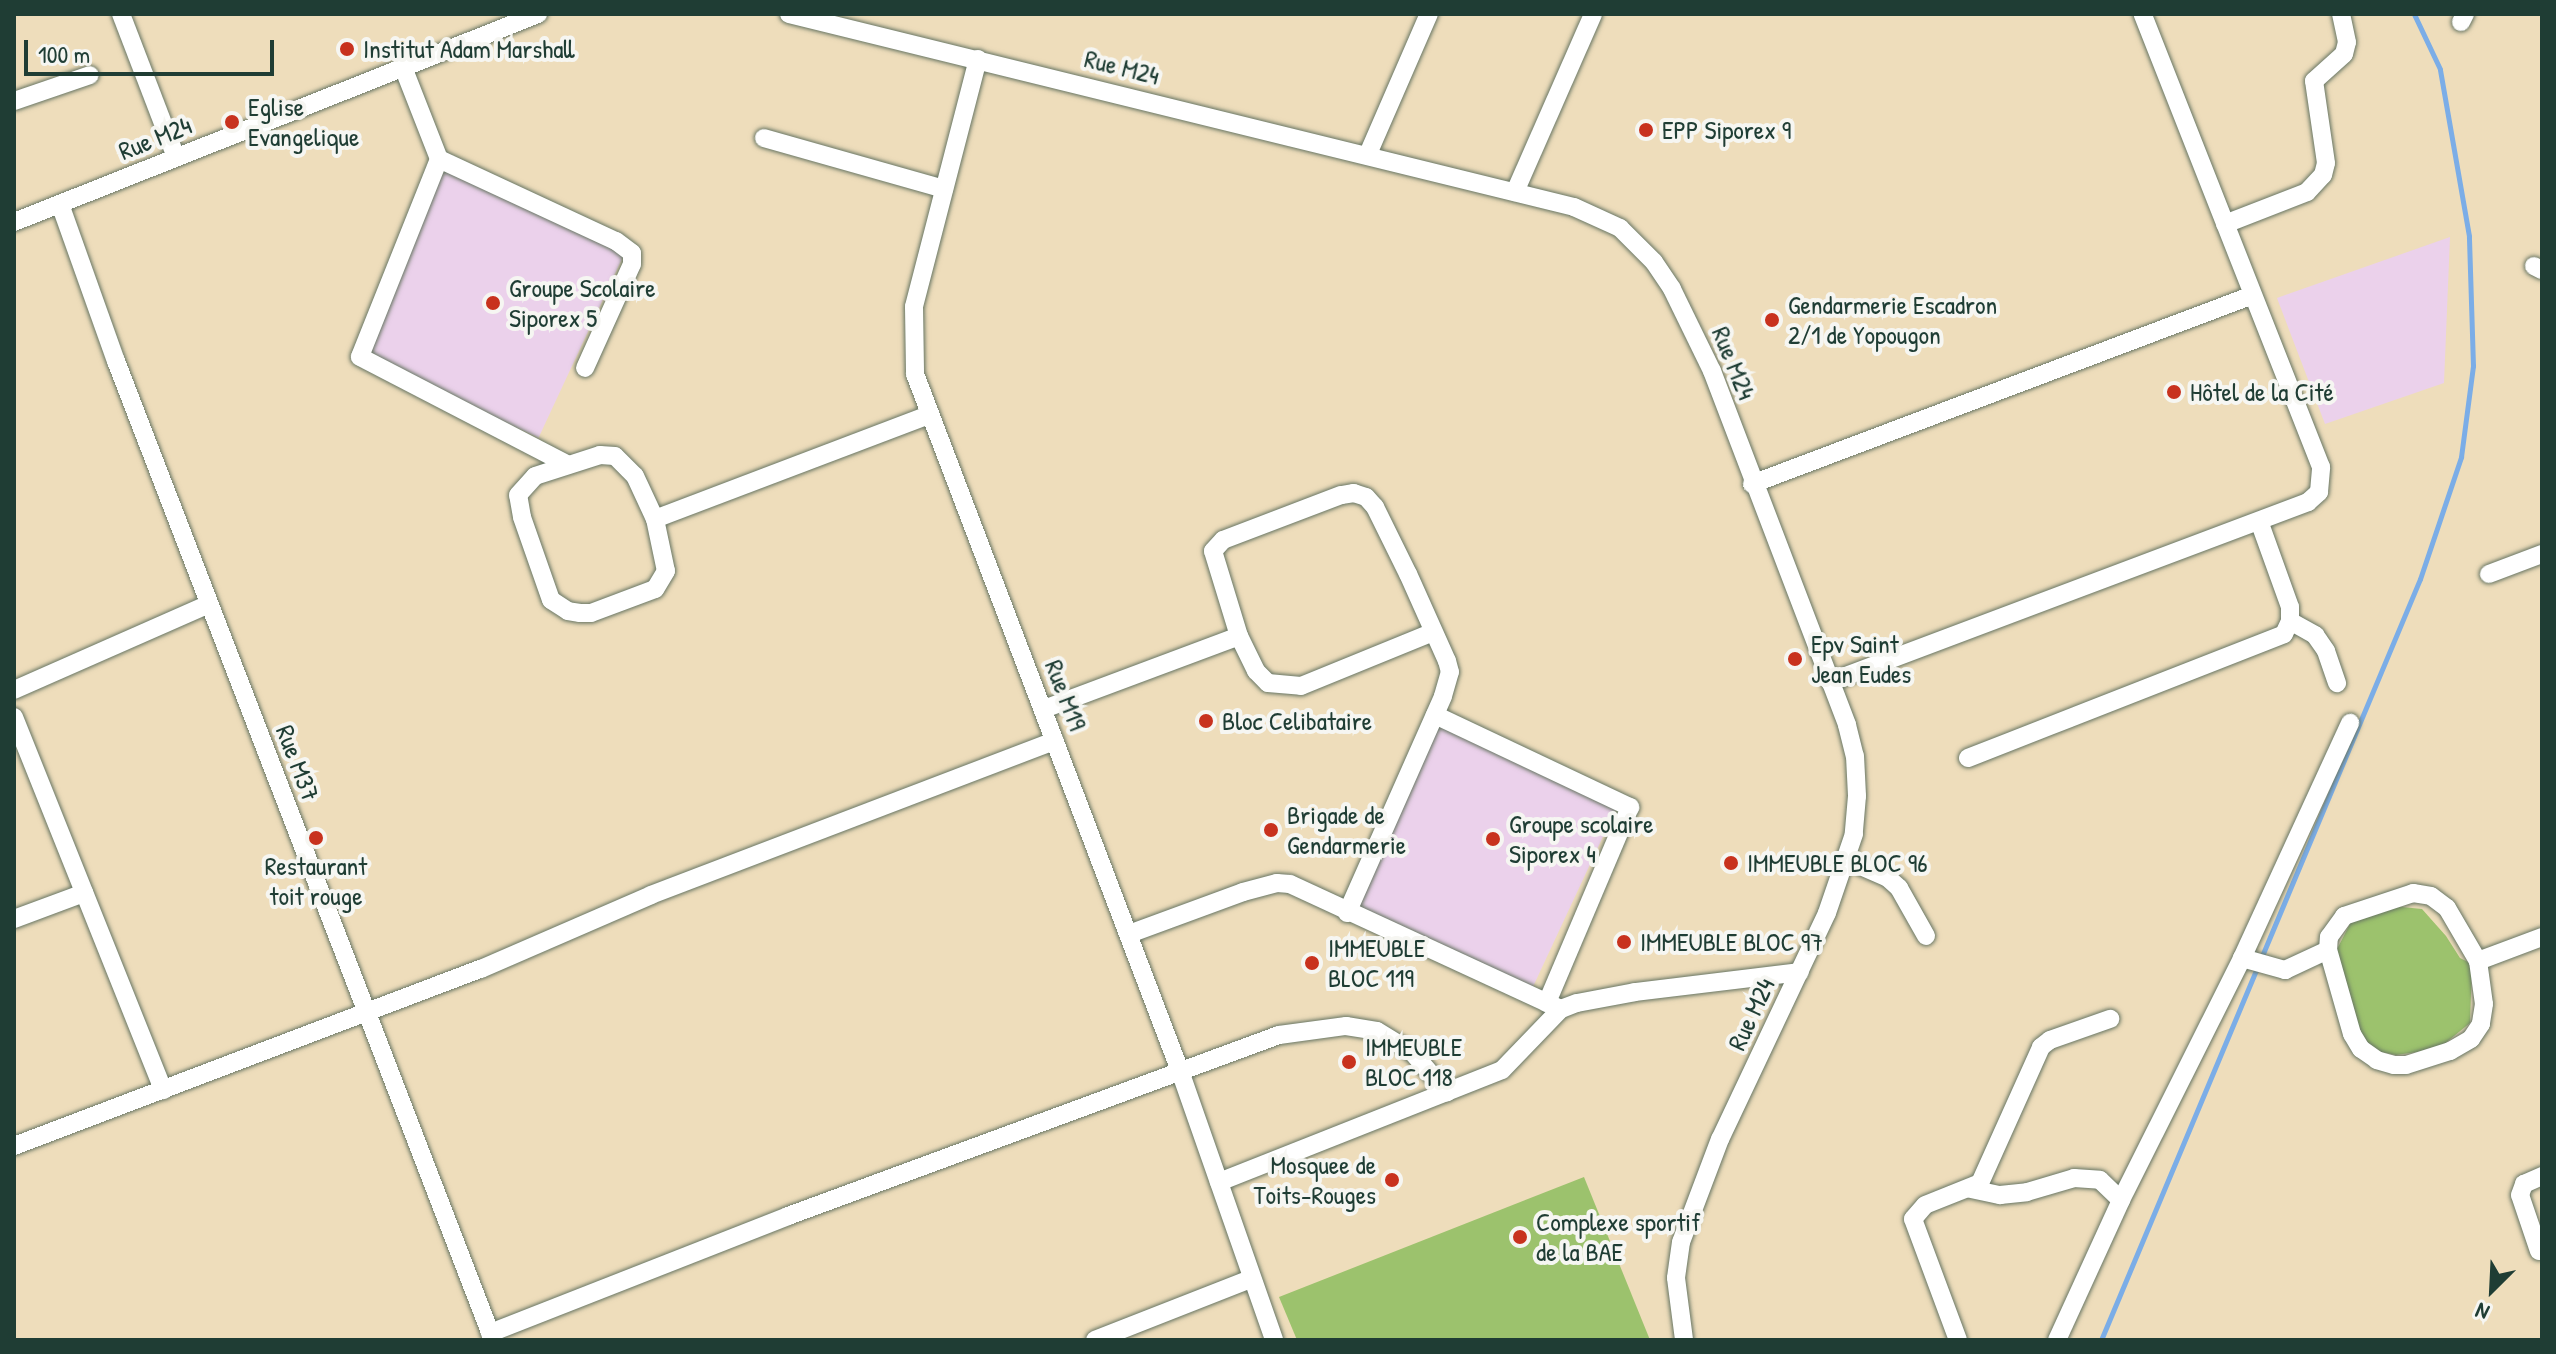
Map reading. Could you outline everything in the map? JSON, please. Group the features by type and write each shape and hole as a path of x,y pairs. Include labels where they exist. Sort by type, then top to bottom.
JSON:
{"street":[{"path":"121,14 176,157"},
{"name":"Rue M24","path":"14,222 538,14"},
{"name":"Rue M24","path":"789,14 1515,192 1597,216 1620,228 1654,262 1699,341 1830,682 1855,756 1856,809 1847,860 1800,972 1720,1139 1681,1242 1676,1278 1684,1340"},
{"path":"1368,154 1429,14"},
{"path":"1515,192 1593,14"},
{"path":"1830,682 2308,502 2319,492 2323,480 2321,467 2143,14"},
{"path":"2225,224 2307,192 2323,175 2326,163 2314,81 2318,73 2344,54 2347,42 2341,14"},
{"name":"Rue M19","path":"978,59 914,307 915,374 1180,1071 1274,1340"},
{"path":"403,67 439,159 360,357 568,465"},
{"path":"14,101 90,75"},
{"path":"764,138 944,189"},
{"path":"439,159 616,241 632,253 632,264 585,368"},
{"name":"Rue M37","path":"60,204 209,604 491,1337"},
{"path":"1752,484 2253,295"},
{"path":"655,519 929,415"},
{"path":"600,455 615,456 635,476 655,519 666,571 655,589 591,613 568,611 558,606 548,590 522,517 518,495 535,476 568,465 600,455"},
{"path":"1347,913 1435,715 1450,672 1433,632 1375,507 1366,497 1354,493 1217,545 1213,560 1239,636 1268,683 1292,688 1433,632"},
{"path":"1968,758 2284,634 2290,621 2290,607 2259,521"},
{"path":"2489,574 2542,554"},
{"path":"14,690 209,604"},
{"path":"2290,621 2315,635 2326,651 2337,683"},
{"path":"1044,709 1239,636"},
{"path":"1219,1182 1502,1070 1554,1006 1630,807 1435,715"},
{"path":"14,717 163,1090"},
{"path":"2057,1340 2121,1200 2254,962 2350,723"},
{"path":"14,1146 481,969 651,895 1055,741"},
{"path":"1847,860 1888,878 1899,888 1926,936"},
{"path":"1129,934 1277,883 1290,884 1347,913 1554,1006 1635,992 1800,972"},
{"path":"14,919 84,893"},
{"path":"2413,893 2431,896 2447,908 2478,961 2484,1004 2481,1024 2471,1039 2450,1051 2406,1065 2394,1065 2369,1055 2352,1034 2328,950 2329,937 2344,916 2413,893"},
{"path":"2478,961 2542,937"},
{"path":"2254,962 2285,970 2328,950"},
{"path":"1958,1340 1913,1219 1925,1205 1971,1189 1985,1173 2041,1047 2050,1040 2110,1019"},
{"path":"491,1337 788,1216 1279,1035 1329,1028 1362,1028 1394,1038 1413,1053 1447,1093"},
{"path":"2539,1251 2520,1195 2524,1184 2542,1176"},
{"path":"1971,1189 2000,1195 2027,1192 2074,1178 2100,1180 2121,1200"},
{"path":"1095,1340 1251,1279"}],"shaded area":[{"name":"Groupe Scolaire Siporex 5","path":"443,167 625,252 539,438 356,353"},
{"path":"2450,237 2444,383 2325,424 2277,298"},
{"name":"Groupe scolaire Siporex 4","path":"1432,723 1616,809 1531,990 1347,904"}],"green space":[{"path":"2382,905 2422,909 2446,936 2460,958 2472,964 2470,1023 2438,1049 2396,1055 2372,1050 2352,1025 2335,953 2352,920"},
{"name":"Complexe sportif de la BAE","path":"1584,1177 1650,1340 1297,1340 1279,1297"}],"waterway":[{"path":"2101,1340 2420,579 2461,457 2473,366 2469,236 2440,69 2414,14"}],"place":[{"name":"Institut Adam Marshall","path":"347,49"},
{"name":"Eglise Evangelique","path":"232,122"},
{"name":"EPP Siporex 9","path":"1646,130"},
{"name":"Groupe Scolaire Siporex 5","path":"493,303"},
{"name":"Gendarmerie Escadron 2/1 de Yopougon","path":"1772,320"},
{"name":"Hôtel de la Cité","path":"2174,392"},
{"name":"Epv Saint Jean Eudes","path":"1795,659"},
{"name":"Bloc Celibataire","path":"1206,721"},
{"name":"Brigade de Gendarmerie","path":"1271,830"},
{"name":"Restaurant toit rouge","path":"316,838"},
{"name":"Groupe scolaire Siporex 4","path":"1493,839"},
{"name":"IMMEUBLE BLOC 96","path":"1731,863"},
{"name":"IMMEUBLE BLOC 97","path":"1624,942"},
{"name":"IMMEUBLE BLOC 119","path":"1312,963"},
{"name":"IMMEUBLE BLOC 118","path":"1349,1062"},
{"name":"Mosquee de Toits-Rouges","path":"1392,1180"},
{"name":"Complexe sportif de la BAE","path":"1520,1237"}]}
